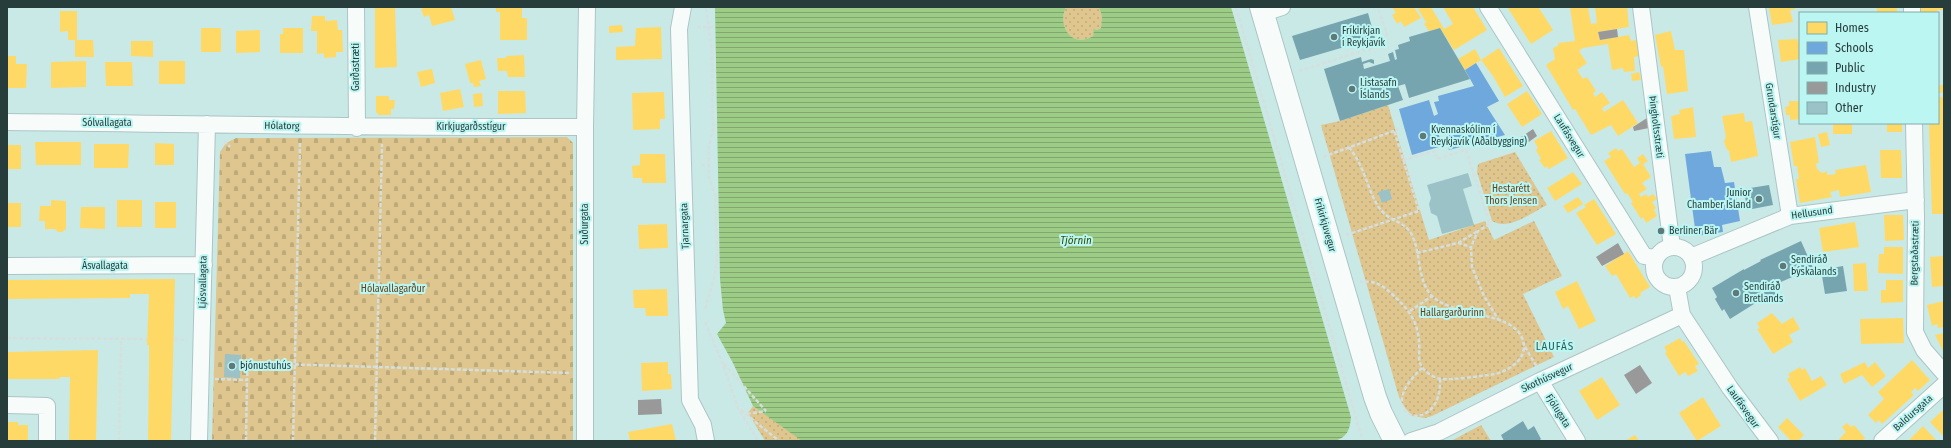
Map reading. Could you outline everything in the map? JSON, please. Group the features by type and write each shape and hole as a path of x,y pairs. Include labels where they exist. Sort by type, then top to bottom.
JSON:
{"main road":[{"name":"Fríkirkjuvegur","path":"1269,9 1375,397 1395,441"}],"street":[{"name":"Garðastræti","path":"356,7 356,128"},
{"name":"Suðurgata","path":"585,441 585,127 587,7"},
{"name":"Tjarnargata","path":"683,7 679,29 690,400 703,425 706,441"},
{"name":"Laufásvegur","path":"1488,7 1644,256 1655,258"},
{"name":"Þingholtsstræti","path":"1641,7 1672,247"},
{"name":"Grundarstígur","path":"1757,7 1790,216"},
{"name":"Sólvallagata","path":"7,122 207,124"},
{"name":"Hólatorg","path":"207,124 356,128"},
{"name":"Ljósvallagata","path":"199,441 207,124"},
{"name":"Bergstaðastræti","path":"1914,124 1916,200 1915,332 1924,350 1944,373"},
{"name":"Kirkjugarðsstígur","path":"356,128 585,127"},
{"name":"Hellusund","path":"1692,257 1790,216 1916,200"},
{"path":"1672,247 1682,248 1692,257 1693,271 1689,280 1677,287 1669,286 1657,279 1654,272 1655,258 1660,252 1672,247"},
{"name":"Ásvallagata","path":"7,266 204,265"},
{"name":"Laufásvegur","path":"1677,287 1682,314 1730,388 1770,441"},
{"name":"Skothúsvegur","path":"1411,441 1439,432 1542,380 1682,314"},
{"name":"Fjólugata","path":"1542,380 1577,441"},
{"name":"Baldursgata","path":"1882,441 1944,385"},
{"path":"7,405 47,406 47,441"}],"path":[{"path":"705,309 714,279 717,260 715,194 709,178 709,145 713,131 712,54 706,7"},
{"path":"1236,7 1362,438"},
{"path":"1297,71 1381,45 1387,34 1378,7"},
{"path":"696,27 714,27"},
{"path":"293,441 301,126"},
{"path":"1322,157 1399,128"},
{"path":"1345,235 1419,211 1394,130"},
{"path":"223,140 230,147"},
{"path":"375,441 382,144"},
{"path":"1349,147 1360,163 1379,208 1393,220 1402,222 1413,237 1426,288 1432,296 1468,313 1498,320 1516,329 1542,380"},
{"path":"1403,160 1435,151 1437,159 1466,150 1490,224 1458,243 1417,253"},
{"path":"701,164 709,165"},
{"path":"1478,230 1471,247 1472,267 1484,296 1498,320"},
{"path":"1458,243 1471,247"},
{"path":"1359,282 1374,281 1382,285 1410,311 1415,320 1418,333 1419,362 1422,368 1440,379 1498,373 1516,364 1522,357 1524,346"},
{"path":"1410,311 1432,296"},
{"path":"705,322 722,362 738,408 758,441"},
{"path":"7,338 147,339"},
{"path":"119,441 121,339"},
{"path":"174,340 194,340"},
{"path":"722,362 766,411 746,415"},
{"path":"246,441 248,363 575,373"},
{"path":"1422,368 1409,384 1402,398 1402,406 1409,414 1420,416 1431,411 1438,398 1440,379"},
{"path":"211,379 247,380"},
{"path":"738,408 779,441"}],"green space":[{"path":"1066,7 1099,7 1102,16 1101,28 1097,30 1094,29 1093,36 1085,39 1079,40 1073,38 1068,34 1063,21"},
{"name":"Hallargarðurinn","path":"1388,105 1429,240 1485,221 1494,240 1534,221 1562,276 1523,294 1554,357 1425,418 1412,416 1403,405 1399,397 1321,125 1340,121"},
{"name":"Hólavallagarður","path":"567,137 573,143 573,441 212,441 220,152 226,143 236,138"},
{"name":"Hestarétt Thors Jensen","path":"1515,152 1547,205 1520,220 1506,224 1499,224 1492,221 1477,172 1478,164"},
{"path":"753,406 803,441 765,441 748,413"},
{"path":"1481,425 1491,441 1451,441"}],"water":[{"name":"Tjörnin","path":"715,7 1066,7 1063,21 1065,28 1068,34 1079,40 1093,36 1094,29 1097,30 1101,28 1102,16 1099,7 1231,7 1351,417 1350,426 1345,435 1335,441 802,441 753,406 733,363 717,334 726,323 723,310 720,279"}],"building: Homes":[{"path":"375,7 395,7 397,67 375,68"},
{"path":"426,7 451,7 455,20 432,26 429,15 424,17 421,9"},
{"path":"496,7 522,7 522,18 527,18 527,40 500,40 500,12 496,12"},
{"path":"1392,7 1414,7 1421,18 1404,27 1401,21 1397,24 1392,15 1396,13"},
{"path":"1421,7 1431,7 1444,29 1453,24 1443,7 1473,7 1487,30 1454,50 1440,28 1429,31 1424,24 1426,22 1418,9"},
{"path":"1507,7 1541,7 1539,8 1553,30 1531,44"},
{"path":"1570,7 1588,7 1591,24 1597,23 1595,7 1627,7 1629,27 1598,32 1600,40 1629,35 1631,41 1637,40 1639,56 1634,57 1635,71 1624,72 1623,68 1612,70 1608,44 1583,48 1579,51 1587,63 1577,70 1583,79 1587,77 1596,91 1593,93 1595,97 1602,92 1610,103 1602,108 1604,112 1623,100 1638,123 1618,136 1611,125 1591,135 1575,109 1573,110 1546,65 1555,59 1553,48 1558,46 1558,43 1575,41"},
{"path":"1769,7 1795,7 1795,9 1790,10 1793,22 1772,25"},
{"path":"1877,7 1897,7 1897,12 1877,12"},
{"path":"1921,7 1944,7 1944,10 1937,10 1937,12 1921,12"},
{"path":"60,11 77,11 77,40 93,40 94,57 75,57 75,40 68,40 68,31 60,32"},
{"path":"312,16 325,16 325,21 337,20 338,30 342,30 343,52 336,52 336,57 324,58 324,53 317,54 317,31 311,31"},
{"path":"622,25 623,32 609,33 609,26"},
{"path":"661,27 662,59 616,60 616,47 635,46 636,28"},
{"path":"201,28 221,28 221,52 201,52"},
{"path":"283,28 303,28 303,53 280,53 280,34 283,34"},
{"path":"260,30 260,52 236,53 236,31"},
{"path":"1671,31 1675,50 1684,50 1688,91 1667,94 1663,66 1661,67 1655,35"},
{"path":"1797,39 1799,44 1799,59 1781,62 1778,40"},
{"path":"131,41 153,41 153,57 131,56"},
{"path":"1499,48 1523,86 1505,97 1493,76 1481,60"},
{"path":"1475,49 1481,60 1465,70 1458,59"},
{"path":"524,55 525,77 508,77 507,71 498,71 497,58"},
{"path":"7,56 16,56 16,64 27,64 26,88 7,88"},
{"path":"481,60 486,79 479,81 481,86 474,87 473,83 470,83 465,64"},
{"path":"86,61 86,87 51,88 51,62"},
{"path":"159,61 185,61 185,84 159,84"},
{"path":"105,62 132,62 133,86 106,86"},
{"path":"432,69 435,83 421,87 417,72"},
{"path":"1639,72 1641,80 1632,81 1631,74"},
{"path":"1939,85 1944,85 1944,93 1939,93"},
{"path":"460,89 464,107 443,111 440,93"},
{"path":"498,91 525,91 526,113 498,114"},
{"path":"1527,91 1542,114 1522,127 1507,104"},
{"path":"664,92 665,119 660,119 660,129 633,130 632,93"},
{"path":"482,93 483,106 474,107 473,94"},
{"path":"376,96 389,96 389,100 395,100 394,109 391,109 391,115 379,115 376,112"},
{"path":"1939,97 1944,97 1944,214 1932,214 1929,124 1939,124"},
{"path":"1789,101 1799,101 1799,119 1790,120 1790,115 1786,115 1785,107 1789,106"},
{"path":"1693,107 1696,137 1674,139 1671,116 1680,114 1679,110"},
{"path":"1744,113 1745,122 1752,121 1758,156 1731,162 1729,151 1726,148 1724,141 1726,137 1722,116"},
{"path":"1833,124 1852,124 1852,134 1833,134"},
{"path":"1887,124 1902,124 1902,132 1887,132"},
{"path":"1551,131 1568,158 1549,169 1547,166 1545,168 1539,160 1541,159 1536,150 1538,148 1534,141"},
{"path":"1827,132 1830,145 1821,147 1818,134"},
{"path":"1815,137 1819,163 1816,163 1817,169 1822,173 1827,171 1827,175 1836,174 1835,170 1866,165 1871,192 1840,197 1839,190 1830,192 1832,197 1800,203 1796,179 1799,179 1797,166 1794,166 1790,142"},
{"path":"35,142 81,142 81,165 36,165"},
{"path":"155,143 174,144 174,165 155,165"},
{"path":"94,144 129,144 128,168 94,168"},
{"path":"7,145 21,145 21,169 7,169"},
{"path":"1616,148 1618,151 1622,149 1634,167 1640,163 1637,158 1643,154 1648,161 1643,164 1651,177 1642,183 1647,189 1639,194 1641,197 1646,194 1648,197 1653,194 1657,199 1652,202 1656,208 1654,210 1657,216 1646,223 1643,217 1641,219 1631,203 1633,202 1627,193 1625,194 1604,161 1611,157 1608,153"},
{"path":"1880,150 1901,150 1902,178 1881,178"},
{"path":"640,154 665,154 666,183 642,183 642,178 633,178 632,166 640,165"},
{"path":"1573,172 1582,184 1555,201 1547,188"},
{"path":"1578,197 1583,204 1568,213 1563,206"},
{"path":"1594,199 1616,234 1597,245 1576,213 1586,207 1584,205"},
{"path":"51,200 66,201 66,229 62,232 58,232 55,229 45,229 45,221 39,221 40,206 51,206"},
{"path":"117,200 142,200 142,227 117,227"},
{"path":"155,202 176,202 176,228 155,228"},
{"path":"7,203 21,203 21,227 7,227"},
{"path":"81,207 105,207 105,229 80,228"},
{"path":"1884,215 1903,215 1904,240 1885,241"},
{"path":"1855,222 1859,247 1823,252 1819,228"},
{"path":"667,224 668,248 639,249 638,225"},
{"path":"1884,247 1903,247 1903,274 1878,273 1879,254 1884,254"},
{"path":"1628,251 1650,287 1640,293 1641,295 1636,299 1634,296 1630,298 1616,274 1612,276 1605,266"},
{"path":"1944,256 1944,286 1932,287 1930,257"},
{"path":"1866,263 1868,291 1854,291 1853,264"},
{"path":"175,279 171,441 148,441 149,345 147,345 149,294 130,294 130,298 7,299 7,280"},
{"path":"1886,280 1903,280 1903,302 1881,303 1881,290 1886,290"},
{"path":"1577,281 1596,321 1579,329 1568,306 1563,309 1555,292"},
{"path":"667,289 668,316 646,316 645,308 634,308 633,290"},
{"path":"1944,301 1944,327 1938,328 1937,324 1932,326 1927,305"},
{"path":"1772,313 1782,324 1793,317 1800,329 1789,335 1793,342 1773,354 1757,329 1760,328 1757,323"},
{"path":"1903,318 1904,343 1861,344 1860,319"},
{"path":"1944,333 1944,353 1935,335"},
{"path":"1680,338 1682,342 1684,341 1699,364 1695,366 1698,371 1688,376 1685,372 1679,376 1665,353 1667,352 1664,347"},
{"path":"98,350 96,441 69,441 70,377 61,377 58,379 7,379 7,352"},
{"path":"1912,360 1930,380 1918,391 1915,388 1911,392 1914,395 1882,424 1879,420 1876,423 1868,415 1884,399 1878,392"},
{"path":"668,362 668,374 671,374 672,389 642,391 641,363"},
{"path":"1865,362 1868,368 1875,362 1886,376 1872,387 1862,375 1844,384 1840,374"},
{"path":"1800,367 1802,370 1805,368 1812,381 1821,376 1827,385 1800,401 1787,379 1790,377 1788,374"},
{"path":"1602,377 1620,405 1597,420 1579,391"},
{"path":"1703,397 1721,426 1697,441 1679,413"},
{"path":"1944,409 1944,437 1930,422"},
{"path":"1787,418 1804,435 1798,441 1791,441 1778,427"},
{"path":"7,422 18,422 18,425 28,425 28,441 7,441"},
{"path":"1847,423 1851,427 1854,425 1865,438 1862,441 1840,441 1839,439 1846,432 1842,427"},
{"path":"672,424 676,441 630,441 628,432"},
{"path":"1923,426 1937,441 1908,441"},
{"path":"1635,435 1639,441 1625,441"}],"building: Schools":[{"path":"1476,63 1499,101 1487,107 1505,135 1449,150 1442,124 1436,125 1442,146 1412,155 1399,109 1429,100 1434,116 1438,114 1434,102 1439,101 1438,96 1474,86 1465,70"},
{"path":"1711,151 1714,167 1721,167 1725,183 1734,182 1740,221 1722,225 1723,232 1696,236 1685,154"}],"building: Public":[{"name":"Fríkirkjan í Reykjavík","path":"1368,13 1375,38 1300,60 1292,36"},
{"path":"1440,28 1470,79 1409,98 1405,84 1398,86 1403,100 1340,121 1324,69 1361,57 1362,62 1371,59 1374,60 1374,64 1369,62 1363,64 1364,69 1390,61 1388,54 1393,52 1395,60 1397,59 1395,50 1399,49 1398,45 1410,41 1409,37"},
{"path":"1769,185 1773,205 1747,210 1744,189"},
{"path":"1801,241 1813,268 1772,286 1776,295 1764,303 1762,299 1730,319 1724,309 1722,311 1715,299 1717,297 1712,288 1761,261 1760,260"},
{"path":"1843,266 1847,291 1825,294 1821,270"},
{"path":"1523,421 1528,430 1534,426 1541,439 1539,441 1504,441 1501,435"}],"building: Industry":[{"path":"1617,29 1618,37 1600,40 1598,32"},
{"path":"1647,118 1649,128 1634,131 1633,127"},
{"path":"1533,129 1537,136 1526,144 1521,137"},
{"path":"1618,243 1624,254 1602,266 1596,257"},
{"path":"1640,365 1652,383 1636,394 1624,375"},
{"path":"661,399 662,414 638,415 638,400"}],"building: Other":[{"path":"1468,173 1472,186 1463,189 1474,225 1442,234 1437,216 1431,213 1429,204 1431,198 1427,185"},
{"path":"1389,189 1392,199 1382,203 1378,192"},
{"name":"Þjónustuhús","path":"225,354 241,355 240,378 224,377"}],"place":[{"name":"Fríkirkjan í Reykjavík","path":"1334,37"},
{"name":"Listasafn Íslands","path":"1352,89"},
{"name":"Kvennaskólinn í Reykjavík (Aðalbygging)","path":"1423,136"},
{"name":"Junior Chamber Island","path":"1759,199"},
{"name":"Berliner Bär","path":"1661,231"},
{"name":"Sendiráð Þýskalands","path":"1783,266"},
{"name":"Sendiráð Bretlands","path":"1736,293"},
{"name":"Þjónustuhús","path":"232,366"}],"district":[{"name":"LAUFÁS","path":"1555,346"}]}
